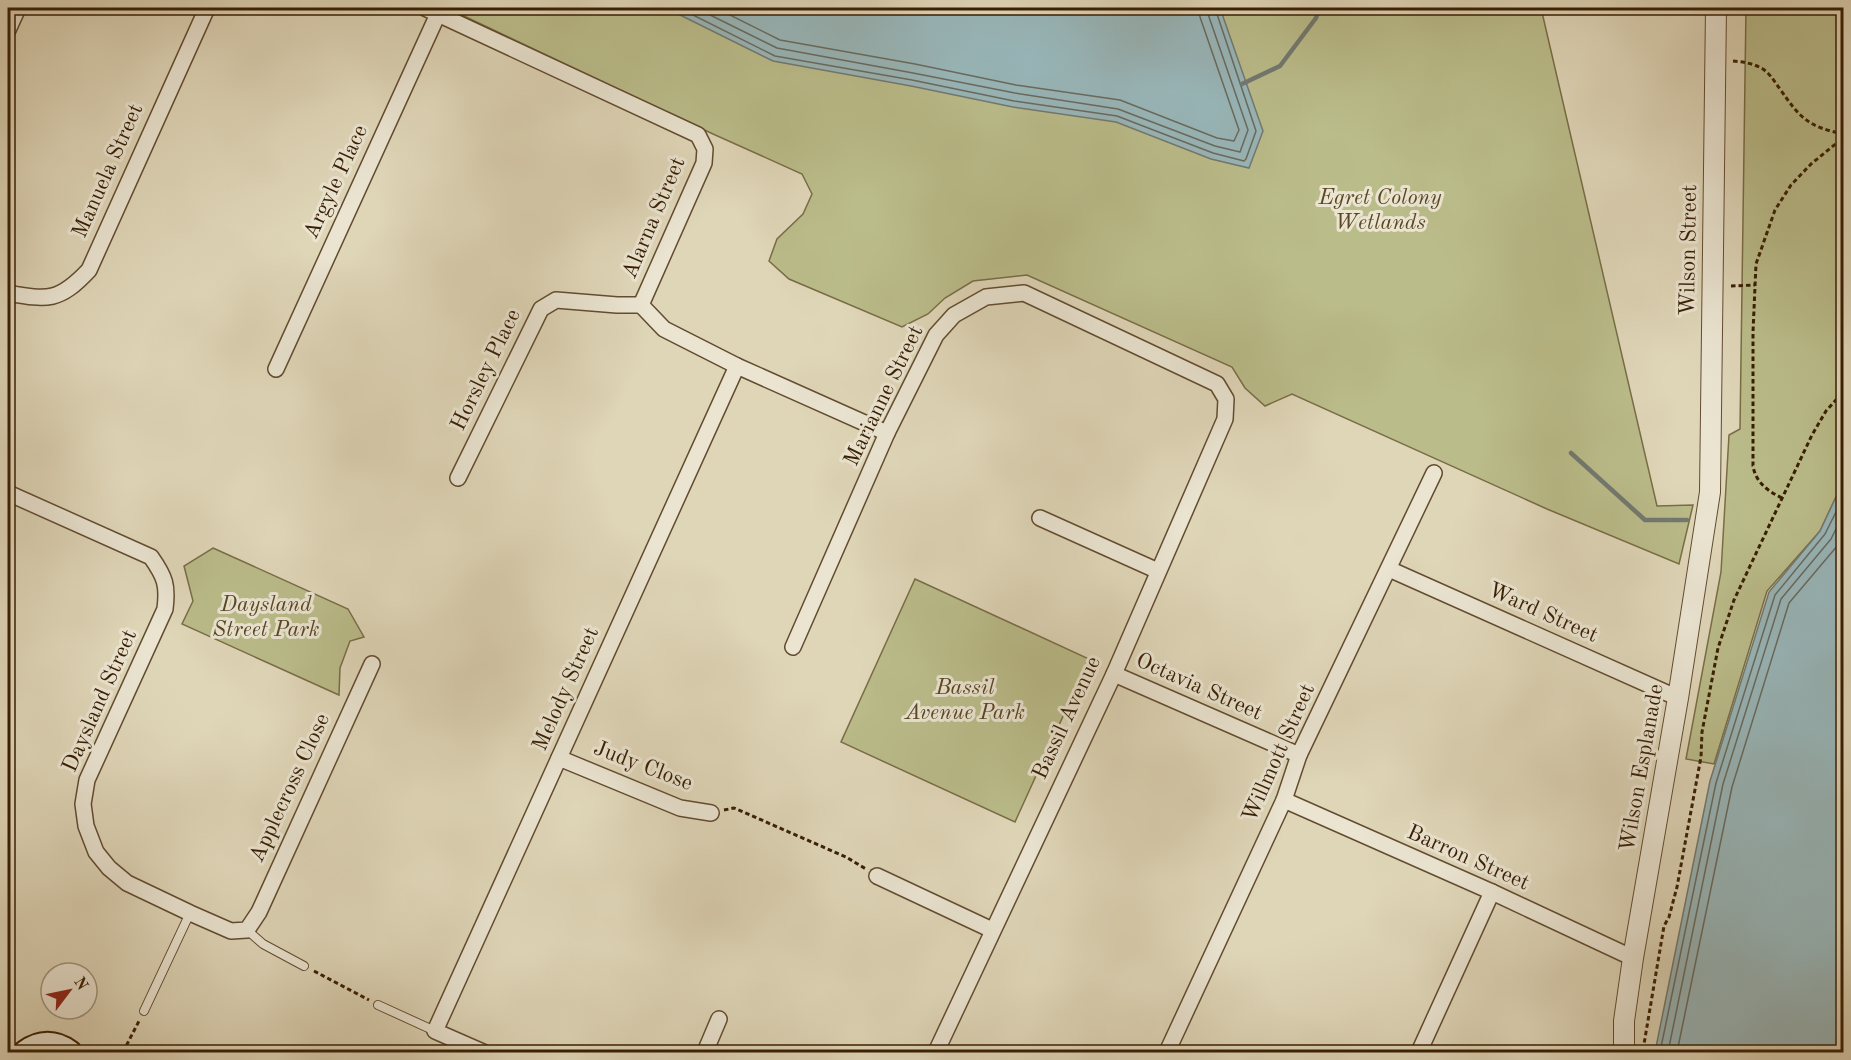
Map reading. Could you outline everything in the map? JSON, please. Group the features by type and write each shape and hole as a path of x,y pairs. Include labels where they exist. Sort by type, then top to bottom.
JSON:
{"main road":[{"path":"25,1053 32,1047 42,1044 61,1046 70,1053"}],"street":[{"path":"8,30 18,8"},
{"name":"Manuela Street","path":"8,293 40,298 59,294 76,284 89,270 207,8"},
{"name":"Wilson Street","path":"1710,492 1716,8"},
{"name":"Alarna Street","path":"431,11 698,135 705,149 705,163 641,305 664,329 737,366 887,433"},
{"name":"Argyle Place","path":"276,369 431,11"},
{"name":"Marianne Street","path":"793,647 887,433 936,335 954,315 986,297 1024,293 1217,384 1227,399"},
{"name":"Horsley Place","path":"458,478 541,309 556,300 641,305"},
{"name":"Melody Street","path":"435,1031 737,366"},
{"name":"Bassil Avenue","path":"936,1053 1114,674 1225,419 1227,399"},
{"name":"Willmott Street","path":"1167,1053 1284,800 1299,755 1434,473"},
{"name":"Wilson Esplanade","path":"1624,1053 1624,1021 1633,958 1678,698 1710,492"},
{"name":"Daysland Street","path":"8,493 151,558 163,574 167,593 165,609 87,780 83,804 86,826 96,852 109,868 127,883 231,931 247,930"},
{"path":"1040,518 1158,572"},
{"name":"Ward Street","path":"1389,569 1678,698"},
{"name":"Applecross Close","path":"247,930 259,912 372,664"},
{"name":"Octavia Street","path":"1114,674 1299,755"},
{"name":"Judy Close","path":"559,758 680,808 711,813"},
{"name":"Barron Street","path":"1284,800 1492,892 1633,958"},
{"path":"878,876 993,930"},
{"path":"1419,1053 1492,892"},
{"path":"705,1053 719,1019"},
{"path":"435,1031 483,1053"}],"lane":[{"path":"144,1011 190,913"},
{"name":"Daysland Street","path":"247,930 263,944 304,966"},
{"path":"378,1005 435,1031"}],"path":[{"path":"1732,61 1763,68 1796,111 1808,122 1823,130 1844,136"},
{"path":"1782,498 1767,490 1759,482 1754,474 1753,466 1753,332 1756,264 1775,210 1791,185 1811,164 1844,136"},
{"path":"1731,286 1755,285"},
{"path":"1643,1053 1665,926 1677,887 1718,648 1734,600 1812,435 1826,411 1844,391"},
{"path":"711,813 734,808 846,857 878,876"},
{"path":"304,966 378,1005"},
{"path":"123,1053 144,1011"}],"green space":[{"name":"Egret Colony Wetlands","path":"447,8 1541,8 1657,506 1693,505 1679,564 1547,509 1292,394 1265,406 1245,388 1232,367 1027,275 973,281 945,298 928,314 902,327 789,279 769,261 777,239 803,214 812,194 802,174"},
{"path":"1746,8 1843,8 1843,482 1820,531 1767,591 1714,764 1686,759 1721,572 1729,435 1740,429"},
{"name":"Daysland Street Park","path":"213,548 348,609 364,637 350,641 340,668 339,695 182,624 193,601 184,566"},
{"name":"Bassil Avenue Park","path":"915,579 1089,659 1015,822 841,742"}],"water":[{"path":"666,8 1220,8 1263,131 1249,168 1211,159 1116,122 1013,107 773,61"},
{"path":"1843,482 1843,1052 1655,1052 1710,781 1769,592 1820,531"}],"waterway":[{"path":"1242,84 1280,66 1316,18 1319,8"},
{"path":"1571,453 1645,520 1687,520"}]}
